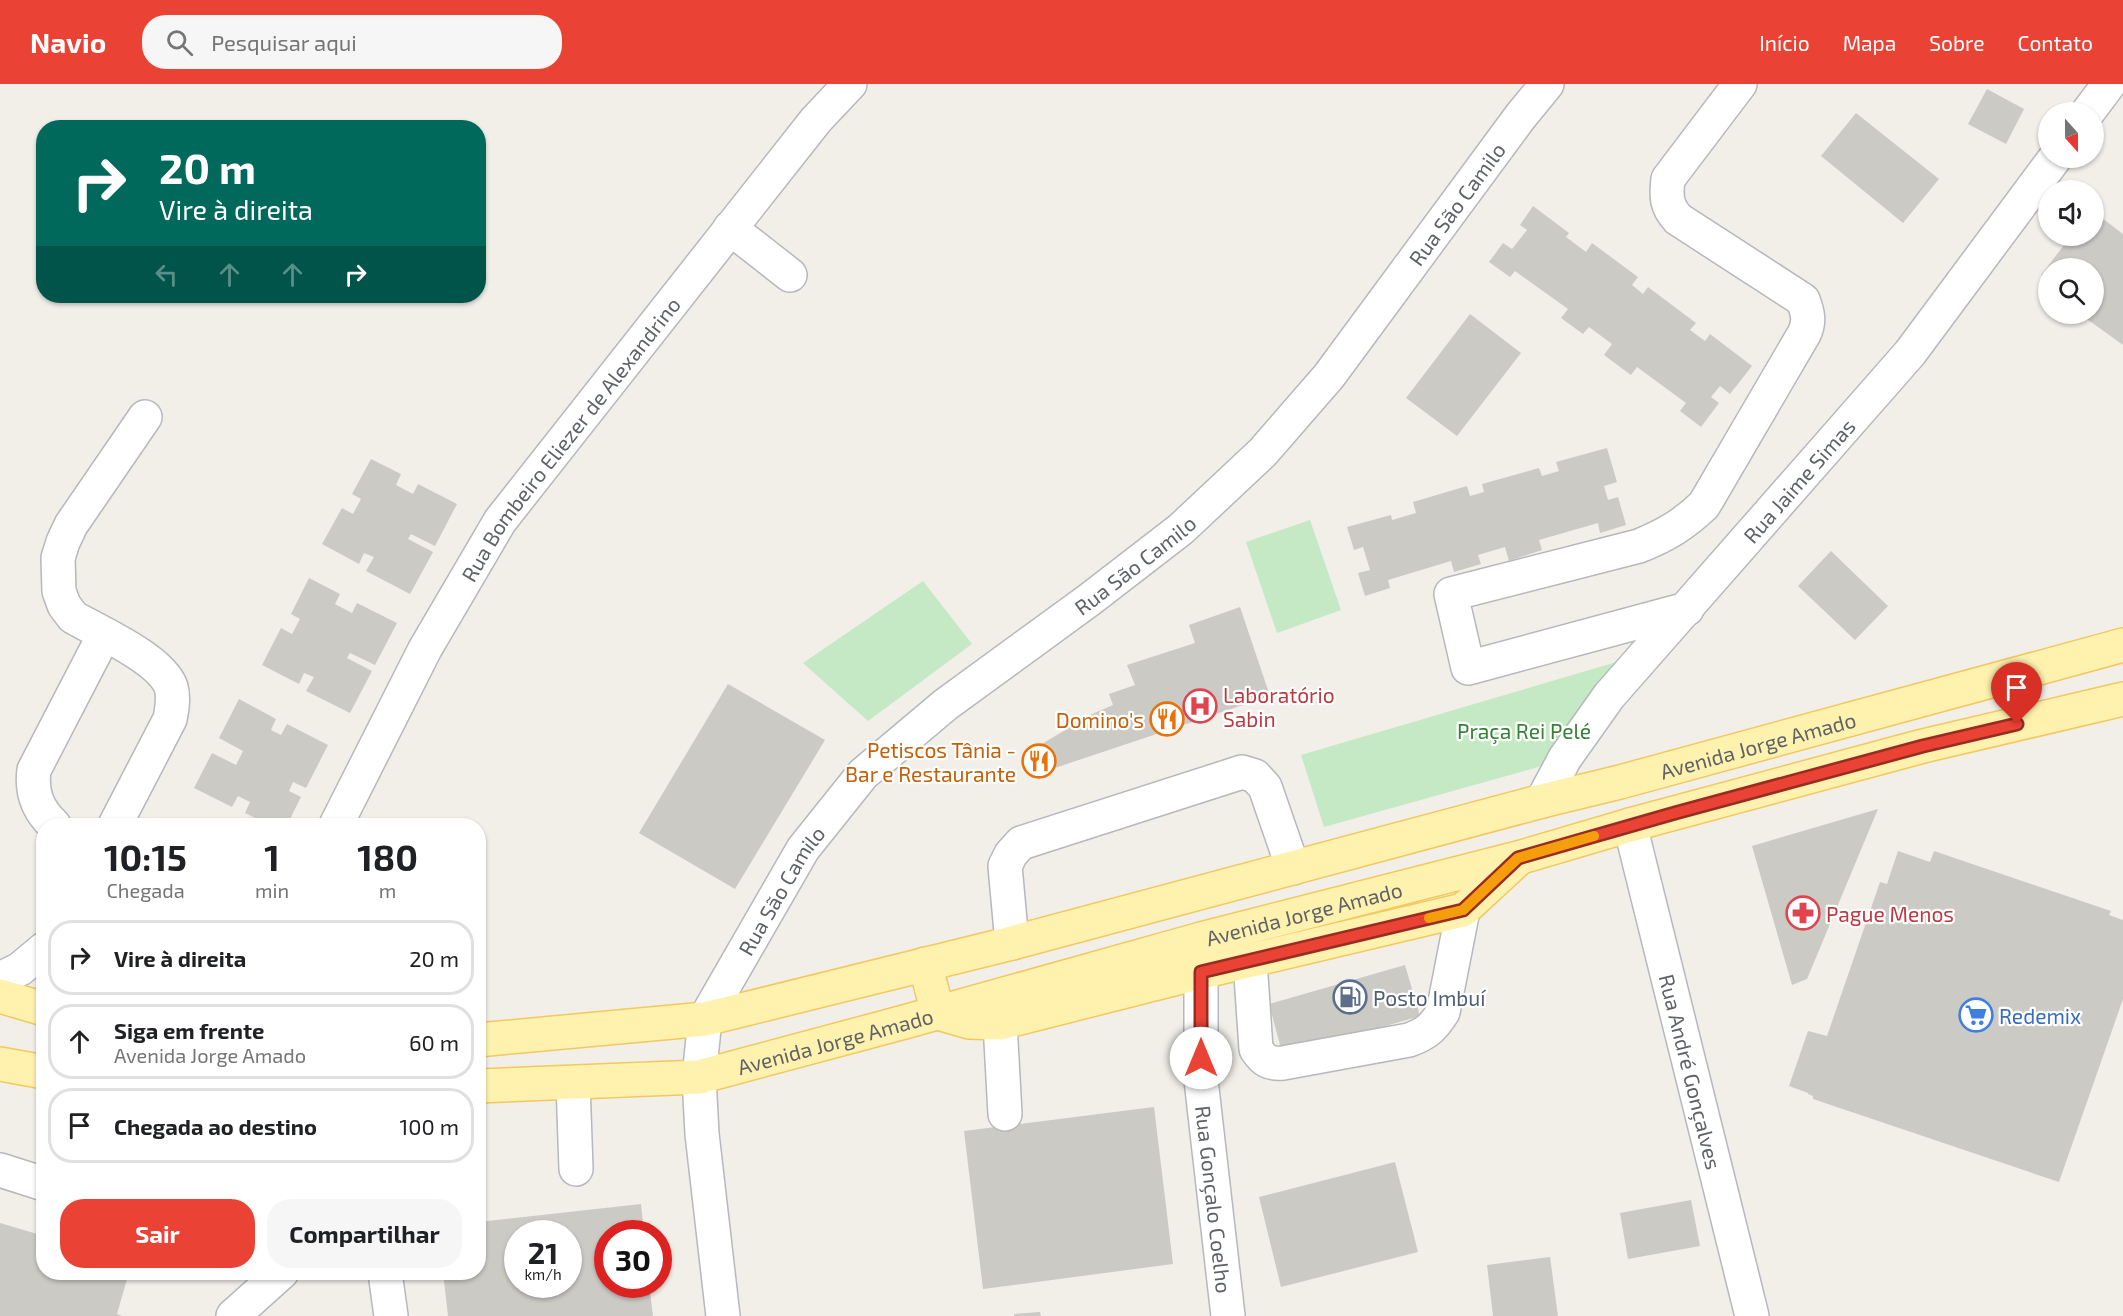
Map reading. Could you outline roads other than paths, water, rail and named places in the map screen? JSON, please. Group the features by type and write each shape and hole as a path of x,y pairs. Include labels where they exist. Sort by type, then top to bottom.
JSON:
{"main road":[{"name":"Avenida Jorge Amado","path":"486,1040 705,1019 1012,943 1620,782 2123,645"},
{"name":"Avenida Jorge Amado","path":"486,1086 699,1077 1201,939 1518,858 1630,825 1923,746 2123,699"},
{"path":"926,964 938,1013 969,1022 1000,1023 1201,972 1463,910 1518,858"},
{"path":"0,996 36,1007"},
{"path":"0,1064 36,1071"}],"street":[{"name":"Rua Bombeiro Eliezer de Alexandrino","path":"340,818 425,649 500,521 816,120 850,84"},
{"name":"Rua São Camilo","path":"705,1019 803,849 863,774 945,705 1089,600 1181,529 1263,452 1329,376 1520,117 1547,84"},
{"path":"1687,609 1468,668 1451,594 1639,546 1667,534 1686,522 1704,505 1804,334 1809,325 1803,300 1678,219 1668,208 1666,193 1668,178 1740,84"},
{"path":"2096,102 2109,84"},
{"name":"Rua Jaime Simas","path":"1542,801 1565,758 1609,696 1910,353 2048,168"},
{"path":"730,228 790,275"},
{"path":"119,818 170,720 173,704 171,688 163,672 150,661 73,617 64,605 59,591 58,558 71,525 145,417"},
{"path":"46,818 36,801 32,784 34,770 104,635"},
{"path":"1012,943 1005,866 1011,854 1021,843 1242,772 1255,776 1264,787 1293,868"},
{"name":"Rua André Gonçalves","path":"1630,825 1752,1316"},
{"path":"1250,962 1256,1049 1270,1064 1409,1040 1425,1034 1434,1026 1443,1012 1463,910"},
{"name":"Rua Gonçalo Coelho","path":"1201,939 1201,1080 1228,1316"},
{"path":"0,979 20,969 36,956"},
{"path":"705,1019 699,1077 702,1134 723,1316"},
{"path":"1000,1023 1005,1114"},
{"path":"573,1083 576,1169"},
{"path":"0,1170 36,1181"},
{"path":"247,1309 274,1280"},
{"path":"386,1280 391,1316"}],"place":[{"name":"Laboratório Sabin","path":"1200,706"},
{"name":"Domino's","path":"1167,719"},
{"name":"Petiscos Tânia - Bar e Restaurante","path":"1039,761"},
{"name":"Pague Menos","path":"1803,913"},
{"name":"Posto Imbuí","path":"1350,997"},
{"name":"Redemix","path":"1976,1015"}],"park label":[{"name":"Praça Rei Pelé","path":"1524,730"}]}
